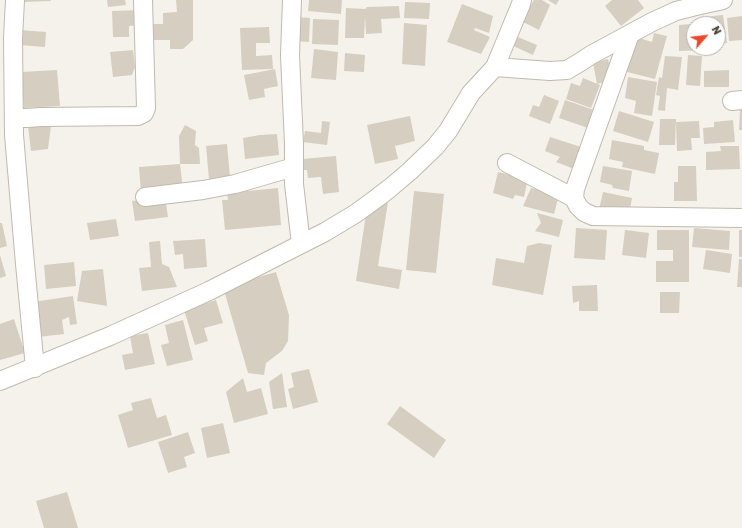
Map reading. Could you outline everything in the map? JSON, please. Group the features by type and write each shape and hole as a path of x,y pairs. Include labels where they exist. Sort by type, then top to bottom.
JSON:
{"street":[{"path":"15,0 14,135 23,249 35,368"},
{"path":"14,118 138,116 144,113 146,108 144,0"},
{"path":"292,0 290,55 294,184 301,244"},
{"path":"0,381 35,368 110,336 209,291 325,232 355,214 377,198 410,171 435,147 448,131 471,93 495,67 522,0"},
{"path":"495,67 550,71 566,70 652,22 676,11 723,0"},
{"path":"630,34 575,189 574,198 578,206 584,212 593,216 742,218"},
{"path":"507,162 574,198"},
{"path":"145,197 203,190 235,184 294,167"}],"building":[{"path":"24,0 51,0 51,1 24,2"},
{"path":"107,0 125,0 126,5 108,7"},
{"path":"176,0 193,0 193,40 183,49 170,49 170,40 150,40 150,24 163,24 163,13 177,12"},
{"path":"309,0 342,0 341,14 308,11"},
{"path":"534,0 542,0 550,5 539,30 519,20"},
{"path":"548,0 559,0 556,5"},
{"path":"612,0 638,0 644,8 621,26 605,6"},
{"path":"405,2 430,3 429,19 404,18"},
{"path":"462,4 493,16 489,33 475,28 474,30 490,37 481,54 447,42"},
{"path":"399,6 400,18 381,19 382,33 366,34 365,17 364,38 345,38 346,8 365,9 367,7"},
{"path":"142,10 142,25 129,26 129,37 113,37 112,11"},
{"path":"742,16 742,40 729,41 727,18"},
{"path":"296,17 310,18 309,42 294,41"},
{"path":"313,19 339,20 338,45 312,44"},
{"path":"404,23 427,25 425,66 402,64"},
{"path":"679,25 686,25 686,51 679,51"},
{"path":"269,27 270,43 256,43 256,56 272,55 273,69 242,70 240,28"},
{"path":"20,30 46,32 45,47 19,45"},
{"path":"654,33 667,36 655,79 627,72 636,37 652,42"},
{"path":"513,35 537,45 533,55 509,44"},
{"path":"314,49 338,52 336,80 311,78"},
{"path":"133,50 135,67 132,75 113,77 110,52"},
{"path":"345,53 365,55 364,72 344,71"},
{"path":"665,56 682,57 678,90 667,88 665,111 658,110 660,96 656,95 659,77 662,78"},
{"path":"688,56 702,56 700,86 686,85"},
{"path":"608,59 613,80 597,84 593,63"},
{"path":"275,69 278,86 264,89 265,97 249,100 244,75"},
{"path":"57,70 60,106 24,108 21,72"},
{"path":"729,70 729,87 704,87 704,71"},
{"path":"628,77 657,82 652,116 634,113 636,101 625,98"},
{"path":"583,78 600,85 591,108 566,99 571,83 580,86"},
{"path":"544,95 559,101 550,124 529,116 533,105 539,107"},
{"path":"565,100 594,110 588,128 559,118"},
{"path":"740,110 742,110 742,130 739,130"},
{"path":"619,111 654,122 648,142 613,131"},
{"path":"410,116 415,141 395,146 398,159 375,164 367,125"},
{"path":"41,117 42,126 51,125 48,149 31,151 27,118"},
{"path":"660,119 676,119 675,145 659,145"},
{"path":"733,120 735,142 704,144 703,128 714,127 714,122"},
{"path":"322,121 330,122 327,145 303,142 305,131 321,133"},
{"path":"699,121 700,138 691,138 692,150 677,151 676,122"},
{"path":"185,125 196,131 195,145 199,148 200,164 180,164 179,136"},
{"path":"277,134 279,155 245,159 243,138"},
{"path":"550,137 581,147 574,169 556,162 560,157 545,151"},
{"path":"612,140 644,146 644,150 659,153 655,174 622,167 623,162 609,159"},
{"path":"227,144 230,178 209,179 206,146"},
{"path":"720,146 739,146 740,169 706,170 706,152 721,151"},
{"path":"336,156 339,192 323,194 321,177 308,178 307,170 304,170 302,159"},
{"path":"180,164 183,189 141,192 139,167"},
{"path":"603,166 632,171 629,191 613,188 612,185 600,182"},
{"path":"678,166 696,166 697,201 674,201 674,182 678,182"},
{"path":"498,172 528,179 524,197 515,195 513,199 493,193"},
{"path":"278,188 281,225 225,230 222,200 228,200 227,193"},
{"path":"531,188 559,195 554,214 523,206"},
{"path":"414,191 444,194 436,273 406,270"},
{"path":"603,192 632,198 629,215 599,210"},
{"path":"165,197 168,217 135,221 132,201"},
{"path":"388,202 378,266 402,270 399,289 356,281 366,214"},
{"path":"537,213 563,220 559,237 535,231 541,223"},
{"path":"116,219 119,236 90,240 87,223"},
{"path":"0,223 2,223 7,246 0,248"},
{"path":"576,228 607,230 605,260 574,258"},
{"path":"694,228 730,231 729,250 692,247"},
{"path":"625,230 649,233 646,258 622,255"},
{"path":"657,230 689,230 689,282 656,282 656,261 673,261 673,250 657,250"},
{"path":"739,230 742,230 742,257 739,257"},
{"path":"205,239 207,267 184,269 183,254 175,255 173,241"},
{"path":"160,241 162,264 169,267 177,287 142,291 139,268 151,267 149,242"},
{"path":"539,243 552,245 543,295 492,285 496,258 524,263 527,246"},
{"path":"706,250 732,254 730,273 703,269"},
{"path":"0,255 6,276 0,278"},
{"path":"739,259 742,259 742,287 737,287"},
{"path":"74,262 76,286 46,289 44,265"},
{"path":"103,269 107,306 77,301 82,271"},
{"path":"276,272 289,315 288,341 282,351 266,363 264,375 248,373 223,287"},
{"path":"597,285 598,311 579,311 579,301 573,303 572,286"},
{"path":"660,292 680,292 679,313 660,313"},
{"path":"73,296 77,324 70,325 69,317 62,320 64,334 38,337 33,302"},
{"path":"216,300 223,323 204,328 208,341 195,345 184,310"},
{"path":"14,319 25,353 0,360 0,324"},
{"path":"183,320 193,360 167,366 161,345 169,343 165,325"},
{"path":"148,333 155,364 125,370 122,355 133,353 130,336"},
{"path":"309,369 318,402 293,409 288,389 294,387 291,373"},
{"path":"282,373 287,407 273,409 269,382"},
{"path":"243,378 247,392 261,388 268,414 234,423 226,392"},
{"path":"151,398 157,418 166,415 172,435 128,448 118,415 133,410 131,403"},
{"path":"400,406 446,440 434,458 387,424"},
{"path":"223,423 230,453 207,458 201,428"},
{"path":"188,432 195,453 184,457 187,467 168,473 158,442"},
{"path":"67,492 78,528 44,528 36,501"}]}
